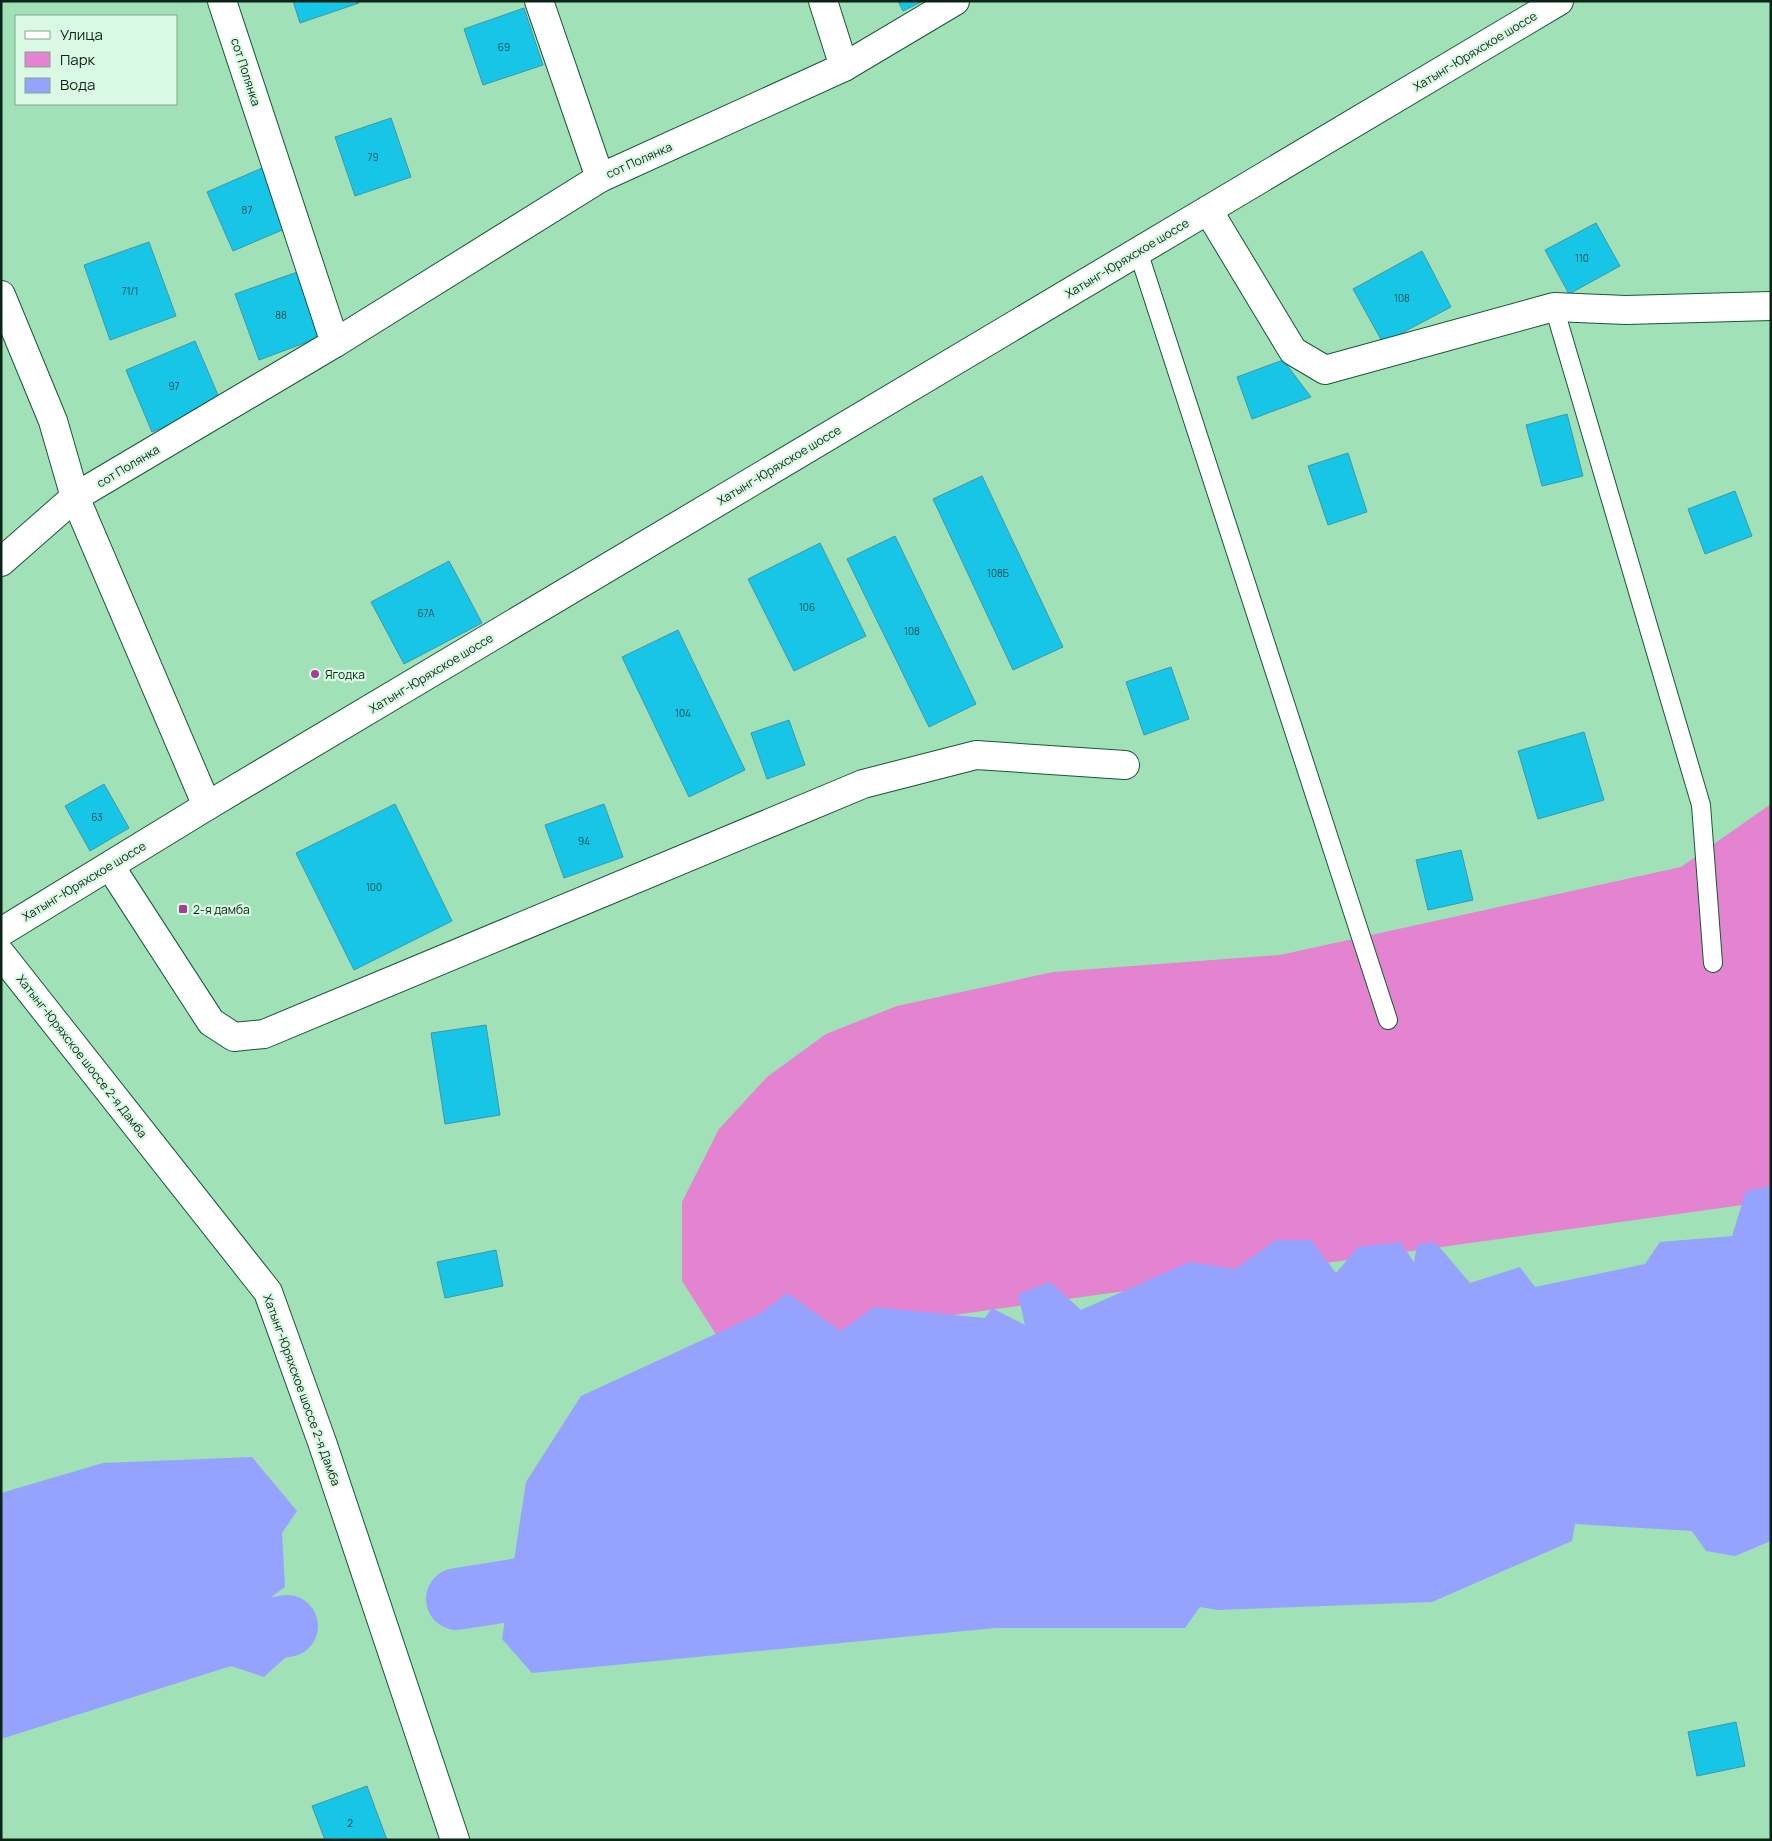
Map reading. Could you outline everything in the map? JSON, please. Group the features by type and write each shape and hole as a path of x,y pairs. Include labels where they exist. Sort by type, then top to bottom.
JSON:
{"street":[{"name":"сот Полянка","path":"222,1 335,343"},
{"path":"539,1 600,178"},
{"path":"823,1 844,68"},
{"name":"сот Полянка","path":"1,562 75,497 335,343 600,178 844,68 955,1"},
{"name":"Хатынг-Юряхское шоссе","path":"1,932 207,806 1559,1"},
{"path":"1208,210 1292,351 1325,370 1554,307 1626,310 1770,307"},
{"path":"1,295 53,421 75,497 207,806"},
{"path":"110,866 211,1022 234,1037 264,1034 863,784 976,755 1125,764"},
{"name":"Хатынг-Юряхское шоссе 2-я Дамба","path":"1,954 268,1292 322,1442 455,1840"}],"lane":[{"path":"1138,251 1388,1020"},
{"path":"1554,307 1701,805 1713,963"}],"green space":[{"path":"1771,804 1771,1201 724,1347 682,1281 682,1202 719,1129 767,1077 826,1034 897,1006 1053,972 1280,955 1681,867"}],"water":[{"path":"1771,1186 1771,1541 1735,1556 1706,1551 1692,1531 1575,1524 1572,1541 1432,1602 1217,1610 1200,1607 1185,1628 995,1628 532,1673 502,1639 526,1482 581,1396 761,1313 787,1293 841,1331 874,1307 985,1318 992,1308 1025,1325 1018,1294 1050,1282 1081,1310 1189,1262 1235,1269 1276,1240 1311,1240 1336,1273 1358,1247 1400,1242 1414,1262 1417,1245 1435,1242 1470,1283 1520,1267 1535,1287 1645,1264 1660,1242 1732,1236 1746,1191"},
{"path":"252,1457 297,1511 282,1533 285,1587 252,1611 286,1657 264,1677 231,1666 1,1739 1,1493 103,1463"}],"building":[{"path":"293,1 358,1 359,3 300,23"},
{"path":"898,1 923,1 903,11"},
{"path":"524,8 543,65 483,85 464,29"},
{"path":"391,118 411,177 355,196 335,137"},
{"path":"262,168 287,228 233,251 207,192"},
{"path":"1596,223 1620,266 1569,294 1545,250"},
{"path":"149,242 176,316 110,340 84,265"},
{"path":"1422,251 1451,307 1383,343 1353,289"},
{"path":"303,270 326,335 259,360 235,294"},
{"path":"195,341 221,402 152,432 126,370"},
{"path":"1283,360 1311,397 1252,419 1237,377"},
{"path":"1567,414 1583,476 1542,486 1526,425"},
{"path":"1348,453 1367,512 1328,525 1308,466"},
{"path":"982,476 1063,647 1013,670 933,499"},
{"path":"1735,491 1752,536 1705,554 1688,509"},
{"path":"895,536 976,704 929,727 847,559"},
{"path":"820,543 866,636 794,671 748,579"},
{"path":"449,561 482,623 404,664 371,602"},
{"path":"678,630 745,770 689,797 622,657"},
{"path":"1171,667 1189,719 1144,735 1126,682"},
{"path":"789,720 805,765 767,779 751,733"},
{"path":"1584,732 1604,800 1538,819 1518,751"},
{"path":"104,784 129,828 90,851 65,806"},
{"path":"395,804 452,921 354,970 296,853"},
{"path":"604,804 623,857 564,878 545,825"},
{"path":"1461,850 1473,900 1428,910 1416,860"},
{"path":"486,1025 500,1115 445,1124 431,1033"},
{"path":"496,1250 503,1286 445,1298 437,1262"},
{"path":"1736,1722 1745,1766 1697,1776 1688,1732"},
{"path":"367,1786 387,1840 325,1840 312,1806"}],"waterway":[{"path":"457,1599 596,1577"},
{"path":"181,1643 287,1626"}],"place":[{"name":"Ягодка","path":"315,674"},
{"name":"2-я дамба","path":"183,909"}]}
